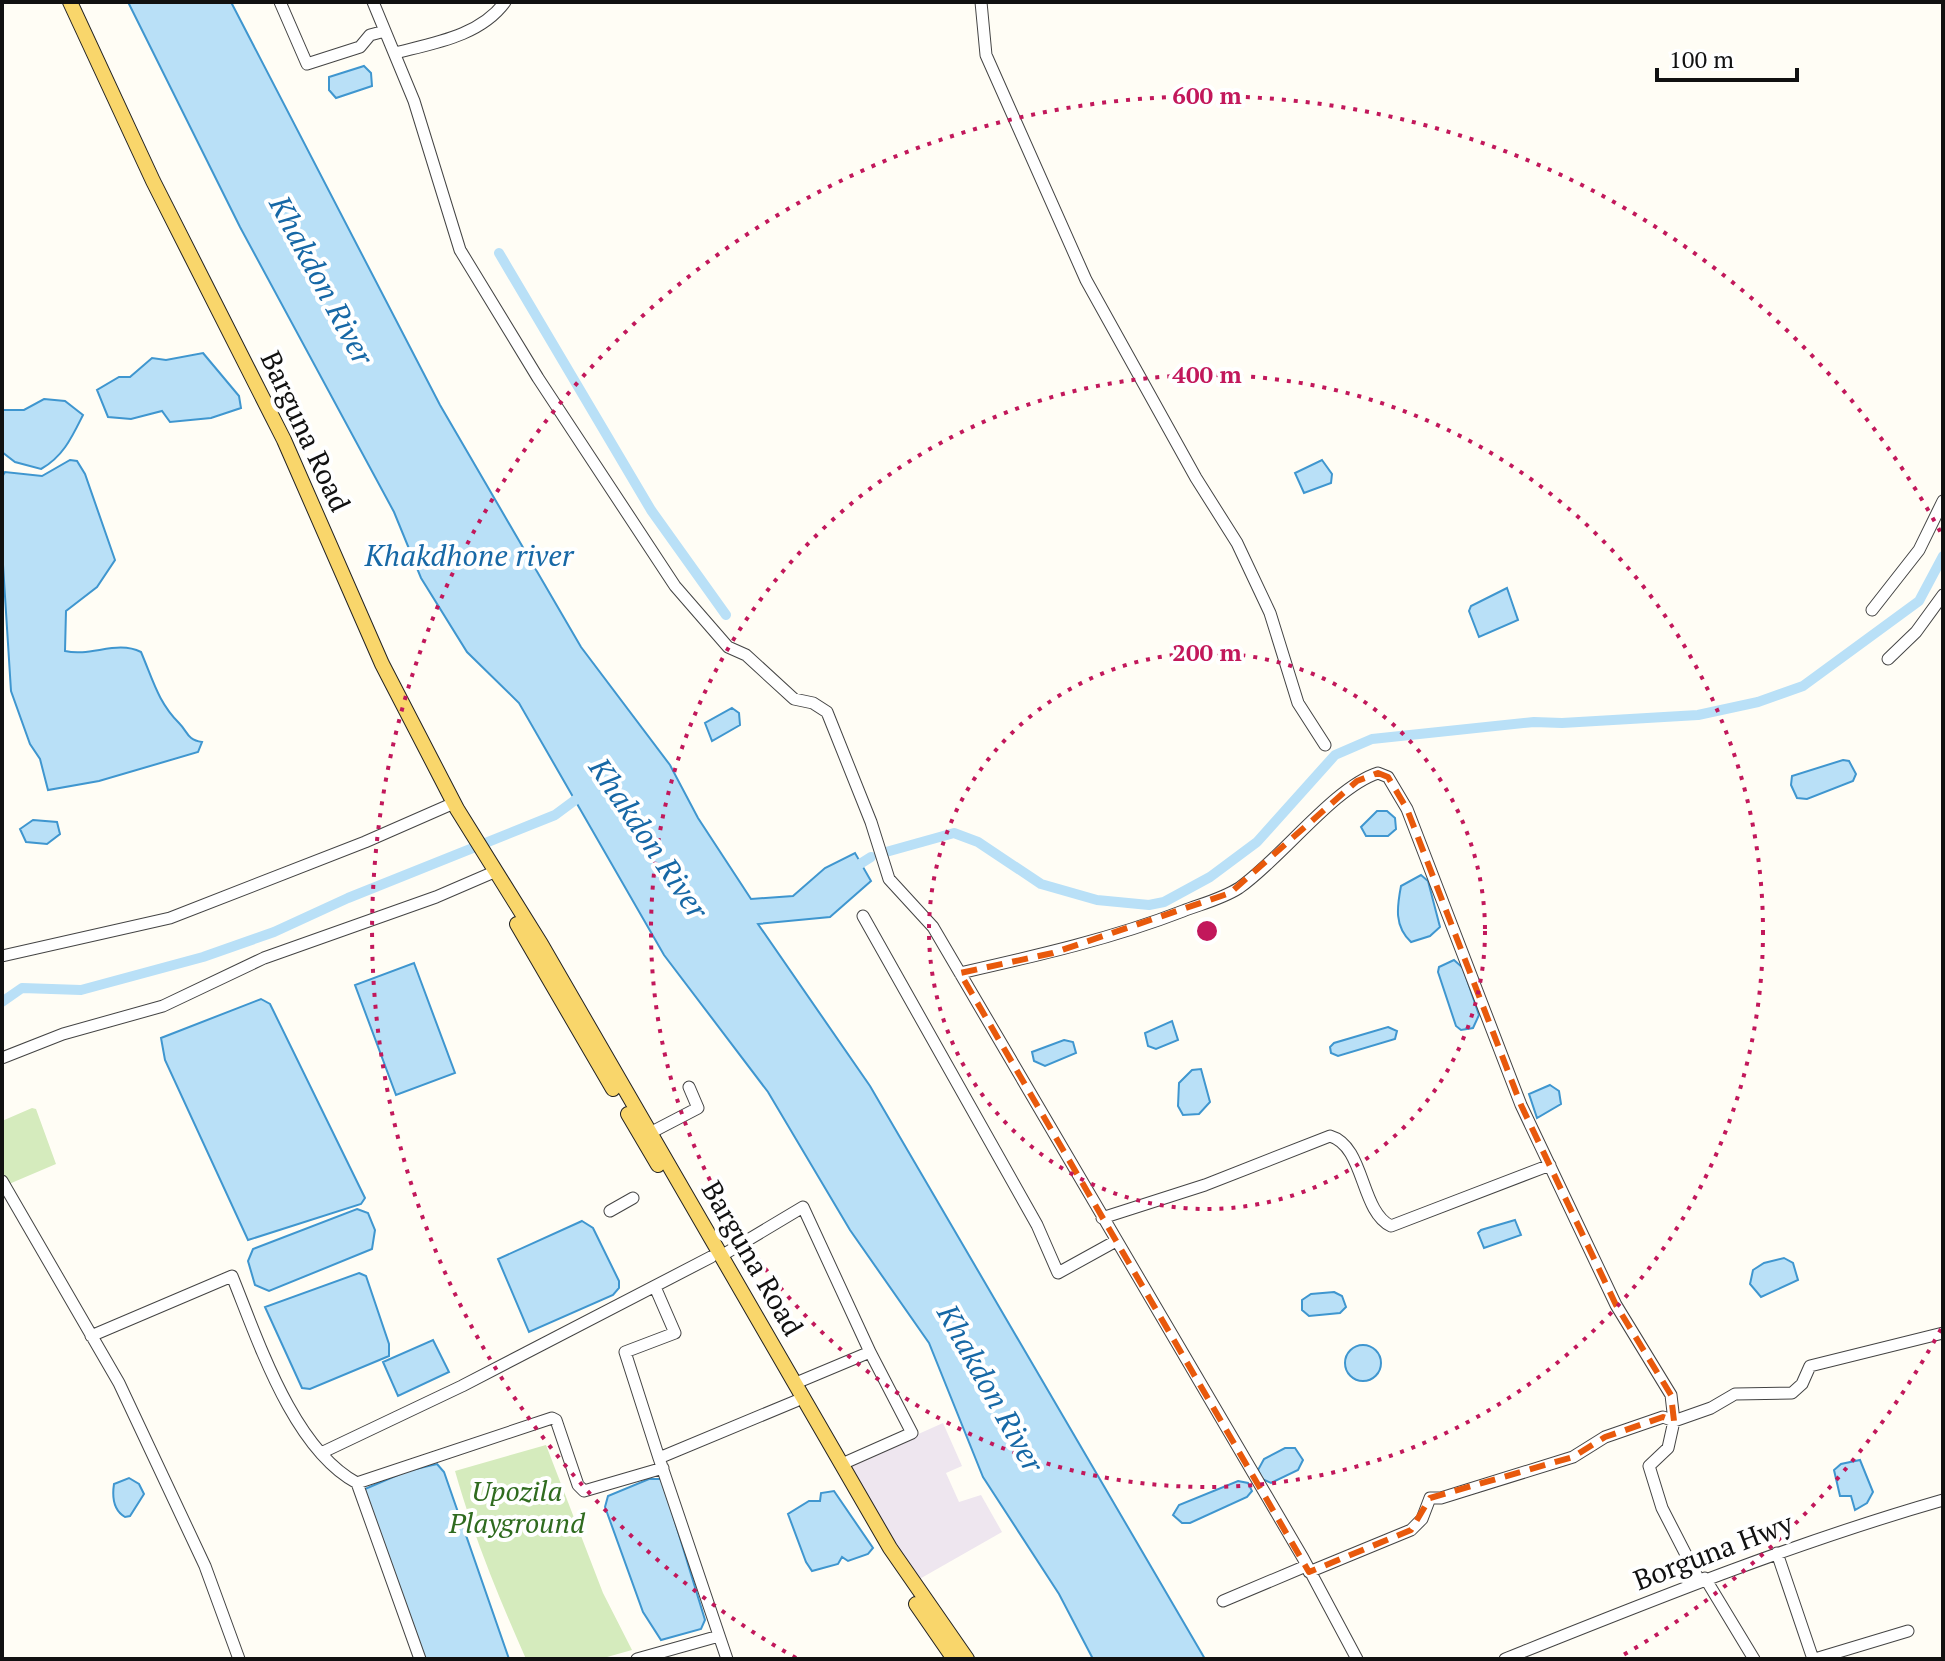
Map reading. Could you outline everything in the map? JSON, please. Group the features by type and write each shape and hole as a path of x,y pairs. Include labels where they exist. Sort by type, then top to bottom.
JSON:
{"main road":[{"name":"Barguna Road","path":"70,2 153,181 284,440 382,664 456,806 650,1133 796,1401 903,1583 954,1659"},
{"name":"Barguna Road","path":"497,876 511,913 716,1256 796,1383 915,1588 967,1659"}],"street":[{"path":"280,2 307,64 360,47 370,35 385,31"},
{"path":"373,2 414,101 460,250 628,519 702,616 728,647 746,655 794,699 813,703 827,712 871,822 889,879 933,927 1308,1569 1357,1659"},
{"path":"395,53 459,35 492,19 505,2"},
{"path":"981,2 986,55 1086,280 1180,451 1237,543 1270,613 1298,703 1325,745"},
{"path":"1872,610 1919,550 1943,501"},
{"path":"1888,659 1916,632 1943,595"},
{"path":"960,973 1053,953 1150,924 1230,893 1298,838 1357,781 1384,774 1407,809 1521,1105 1616,1305 1671,1395 1674,1421 1668,1448 1649,1466 1662,1508 1702,1579 1754,1659"},
{"path":"2,956 170,918 456,806"},
{"path":"2,1058 63,1034 163,1006 264,958 497,876"},
{"path":"863,916 1037,1225 1058,1273 1116,1241"},
{"path":"650,1133 698,1108 689,1087"},
{"path":"1102,1218 1205,1185 1330,1136 1344,1144 1380,1216 1391,1226 1550,1165"},
{"path":"2,1181 119,1383 205,1566 239,1659"},
{"path":"610,1211 633,1198"},
{"path":"321,1453 716,1256 803,1207 870,1352 912,1433 842,1464"},
{"path":"91,1336 232,1276 281,1395 321,1453 357,1483 420,1659"},
{"path":"655,1287 675,1333 625,1352 727,1659"},
{"path":"1223,1601 1411,1530 1422,1519 1430,1498 1441,1498 1560,1462 1605,1437 1663,1417 1674,1421 1711,1408 1735,1394 1792,1393 1802,1384 1810,1366 1943,1333"},
{"path":"796,1383 870,1352"},
{"path":"357,1483 550,1418 556,1420 578,1485 584,1491 661,1463 796,1401"},
{"name":"Borguna Hwy","path":"1505,1659 1702,1579 1834,1532 1943,1500"},
{"path":"1777,1553 1814,1659 1908,1631"},
{"path":"637,1659 719,1636"}],"highlighted area":[{"path":"1378,773 1388,777 1407,809 1521,1105 1616,1305 1671,1395 1674,1421 1663,1417 1605,1437 1573,1457 1430,1498 1411,1530 1309,1572 960,973 1053,953 1230,893 1357,781"}],"shaded area":[{"path":"943,1423 962,1466 946,1473 959,1502 981,1495 1002,1532 916,1581 849,1465"}],"green space":[{"path":"36,1109 56,1164 9,1184 2,1173 2,1121"},
{"name":"Upozila Playground","path":"546,1445 603,1593 632,1650 600,1659 526,1659 506,1613 478,1543 455,1471"}],"water":[{"name":"Khakdhone river","path":"128,2 231,2 440,405 581,647 670,765 698,818 751,899 793,896 825,868 855,853 871,881 830,917 758,924 870,1086 1205,1659 1093,1659 1059,1594 983,1477 929,1343 850,1230 768,1092 664,955 519,703 467,652 421,578 394,512 240,227"},
{"path":"364,66 371,73 372,86 336,98 329,90 329,77"},
{"path":"203,353 239,396 241,408 211,418 170,422 162,411 131,419 108,417 97,390 119,377 130,377 152,358 166,360"},
{"path":"44,399 65,401 83,415 61,452 41,469 15,462 2,452 2,410 24,410"},
{"path":"70,460 77,461 85,474 115,560 97,587 66,611 65,651 123,648 141,652 166,707 191,737 202,742 198,752 99,781 48,790 40,759 30,744 11,691 2,549 2,477 5,472 42,476"},
{"path":"1322,460 1332,474 1331,483 1304,493 1295,473"},
{"path":"1507,588 1518,620 1479,637 1469,611 1471,606"},
{"path":"732,708 739,713 740,725 712,741 705,723"},
{"path":"1843,760 1849,761 1856,774 1853,781 1807,799 1797,798 1791,785 1792,776"},
{"path":"1377,811 1387,811 1395,818 1396,829 1388,836 1366,836 1361,827"},
{"path":"33,820 57,822 60,834 47,844 26,842 20,829"},
{"path":"1421,875 1428,881 1440,927 1430,936 1411,942 1399,923 1401,886"},
{"path":"1454,960 1463,968 1479,1015 1473,1028 1461,1030 1456,1026 1438,972 1439,967"},
{"path":"414,963 455,1073 396,1095 355,985"},
{"path":"261,999 270,1004 365,1198 361,1204 248,1240 165,1060 161,1038"},
{"path":"1172,1021 1178,1040 1156,1049 1148,1046 1145,1033"},
{"path":"1388,1027 1397,1031 1395,1039 1338,1056 1331,1053 1330,1047 1334,1043"},
{"path":"1064,1040 1073,1042 1076,1053 1045,1066 1034,1061 1032,1052"},
{"path":"1201,1069 1210,1102 1199,1114 1183,1115 1178,1106 1179,1083 1192,1070"},
{"path":"1550,1085 1559,1091 1561,1104 1537,1118 1529,1094"},
{"path":"357,1209 368,1213 375,1230 372,1249 269,1291 255,1285 248,1261 253,1249"},
{"path":"1515,1220 1521,1235 1484,1248 1478,1233 1481,1230"},
{"path":"582,1221 593,1228 619,1281 619,1288 613,1295 529,1332 498,1259"},
{"path":"1784,1258 1793,1263 1798,1280 1761,1297 1750,1284 1753,1270 1764,1263"},
{"path":"359,1273 366,1276 389,1344 389,1356 310,1389 302,1388 265,1307"},
{"path":"1334,1292 1342,1296 1346,1307 1340,1313 1309,1316 1302,1310 1302,1300 1311,1294"},
{"path":"433,1340 449,1372 398,1396 383,1362"},
{"path":"1363,1345 1376,1350 1381,1363 1376,1376 1363,1381 1350,1376 1345,1363 1350,1350"},
{"path":"1285,1448 1295,1448 1303,1460 1298,1470 1271,1483 1262,1479 1258,1470 1264,1459"},
{"path":"1860,1460 1873,1492 1867,1503 1855,1510 1851,1496 1840,1496 1834,1470 1841,1464"},
{"path":"437,1464 444,1472 509,1659 421,1659 364,1496 365,1489 407,1471"},
{"path":"129,1478 139,1484 144,1494 130,1516 125,1517 116,1507 113,1489 114,1484"},
{"path":"649,1479 662,1479 705,1620 701,1629 661,1640 643,1612 605,1507 608,1496"},
{"path":"1238,1481 1248,1483 1252,1491 1247,1497 1190,1523 1182,1523 1173,1515 1179,1505"},
{"path":"834,1491 873,1548 868,1554 848,1561 842,1557 838,1564 812,1571 788,1514 809,1501 820,1501 821,1493"}],"waterway":[{"path":"499,253 651,510 726,615"},
{"path":"886,852 954,833 978,842 1041,884 1097,900 1149,905 1164,902 1210,877 1257,842 1335,755 1372,739 1534,722 1698,715 1758,702 1803,686 1919,601 1943,556"},
{"name":"Khakdon River","path":"2,1002 22,988 81,990 203,957 274,932 348,898 555,815 586,792"},
{"path":"852,869 871,857"}]}
